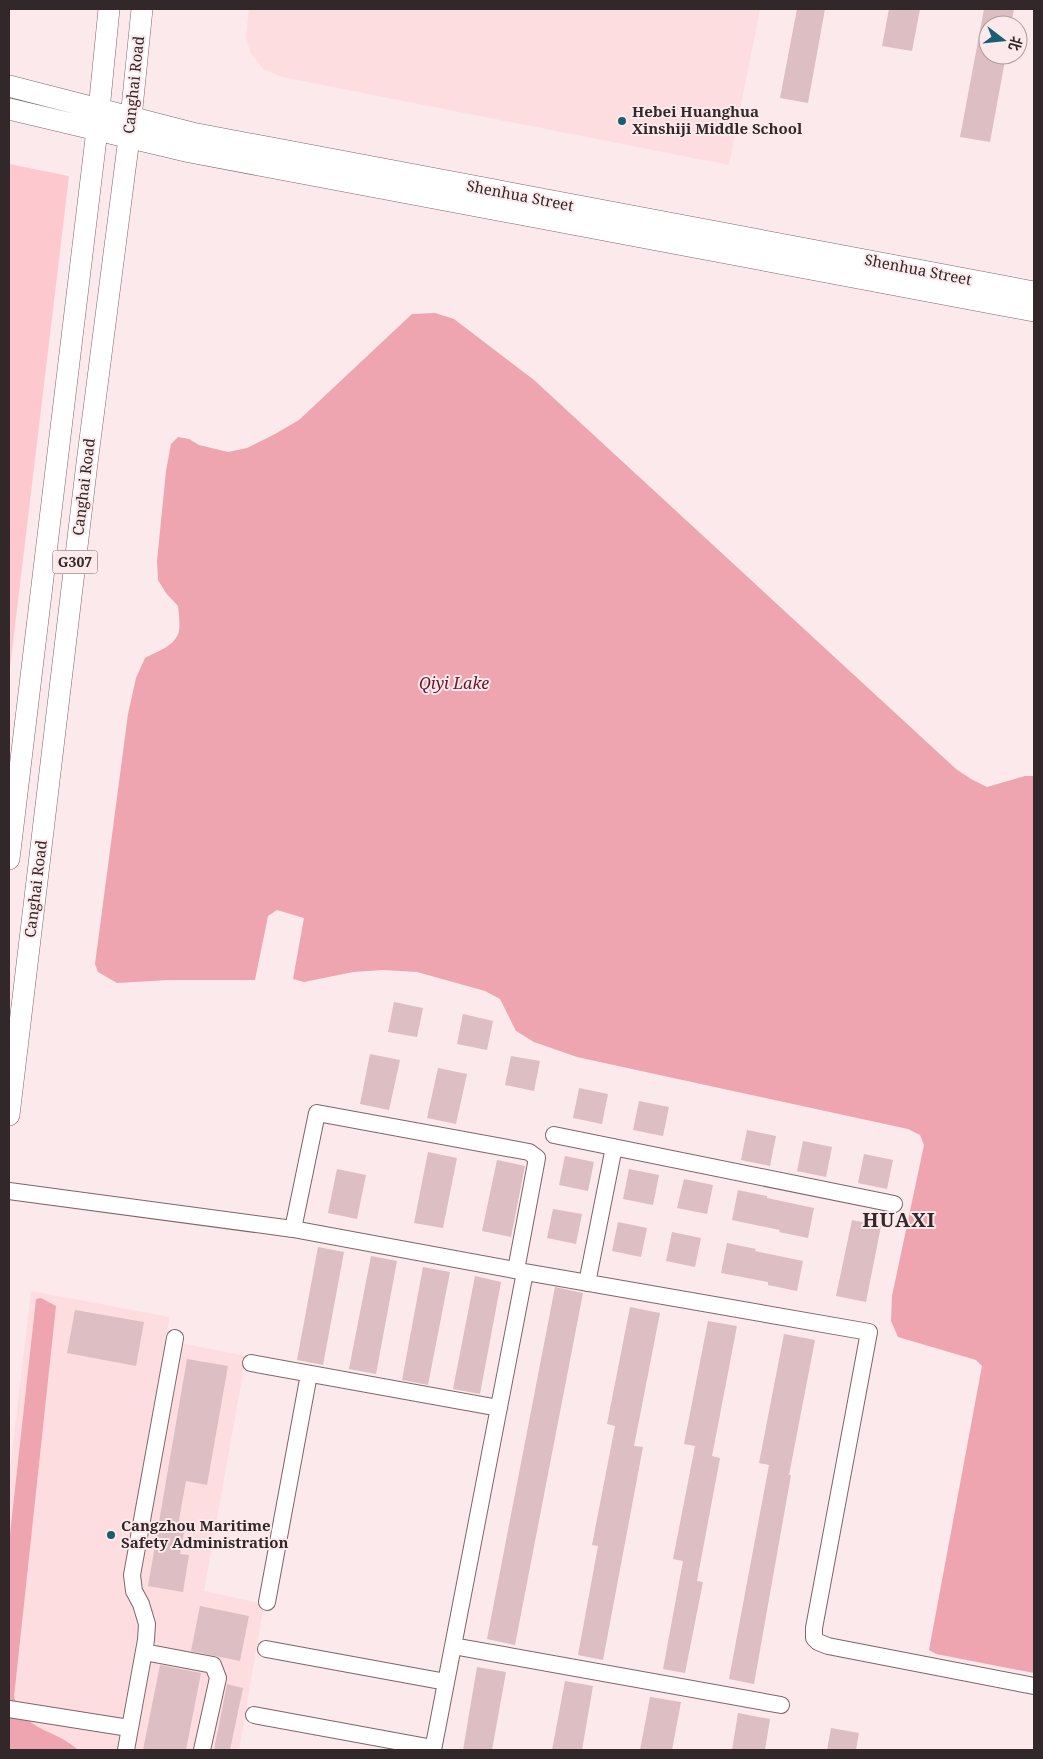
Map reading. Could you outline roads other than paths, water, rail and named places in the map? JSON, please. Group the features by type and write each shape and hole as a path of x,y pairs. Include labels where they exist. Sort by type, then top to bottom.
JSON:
{"main road":[{"name":"Canghai Road","path":"9,859 99,109 108,9"},
{"name":"Canghai Road","path":"9,1115 86,462 130,128 142,9"},
{"name":"Shenhua Street","path":"9,86 99,109 130,128 190,152 1034,310"},
{"name":"Shenhua Street","path":"9,108 96,130 130,128 211,137 1034,292"}],"street":[{"path":"254,1715 433,1749 499,1408 537,1158 529,1152 317,1113 293,1229"},
{"path":"554,1134 894,1204"},
{"path":"587,1283 614,1147"},
{"path":"9,1191 293,1229 869,1332 814,1628 814,1638 828,1646 1034,1686"},
{"path":"126,1750 128,1728 144,1652 147,1624 141,1604 134,1591 132,1575 175,1338"},
{"path":"251,1363 499,1408"},
{"path":"267,1602 309,1374"},
{"path":"453,1646 781,1705"},
{"path":"266,1649 446,1682"},
{"path":"144,1652 214,1665 218,1678 202,1750"},
{"path":"9,1709 128,1728"}],"water":[{"name":"Qiyi Lake","path":"435,313 454,319 534,380 956,769 987,787 1025,776 1034,776 1034,1673 936,1654 929,1650 982,1366 976,1360 898,1337 891,1321 892,1296 924,1145 920,1135 908,1129 577,1057 534,1042 516,1031 500,999 485,991 417,972 383,970 353,972 304,982 293,979 304,918 277,910 268,916 255,980 169,980 117,983 98,972 95,964 128,714 136,678 145,658 170,645 179,631 178,606 166,593 158,580 157,561 166,471 171,444 178,437 189,439 199,445 228,452 247,448 299,420 412,314"},
{"path":"41,1298 56,1306 14,1697 19,1709 33,1724 69,1743 78,1750 9,1750 9,1543 36,1299"}],"place":[{"name":"Hebei Huanghua Xinshiji Middle School","path":"622,121"},
{"name":"Cangzhou Maritime Safety Administration","path":"111,1535"}],"district":[{"name":"HUAXI","path":"899,1220"}]}
